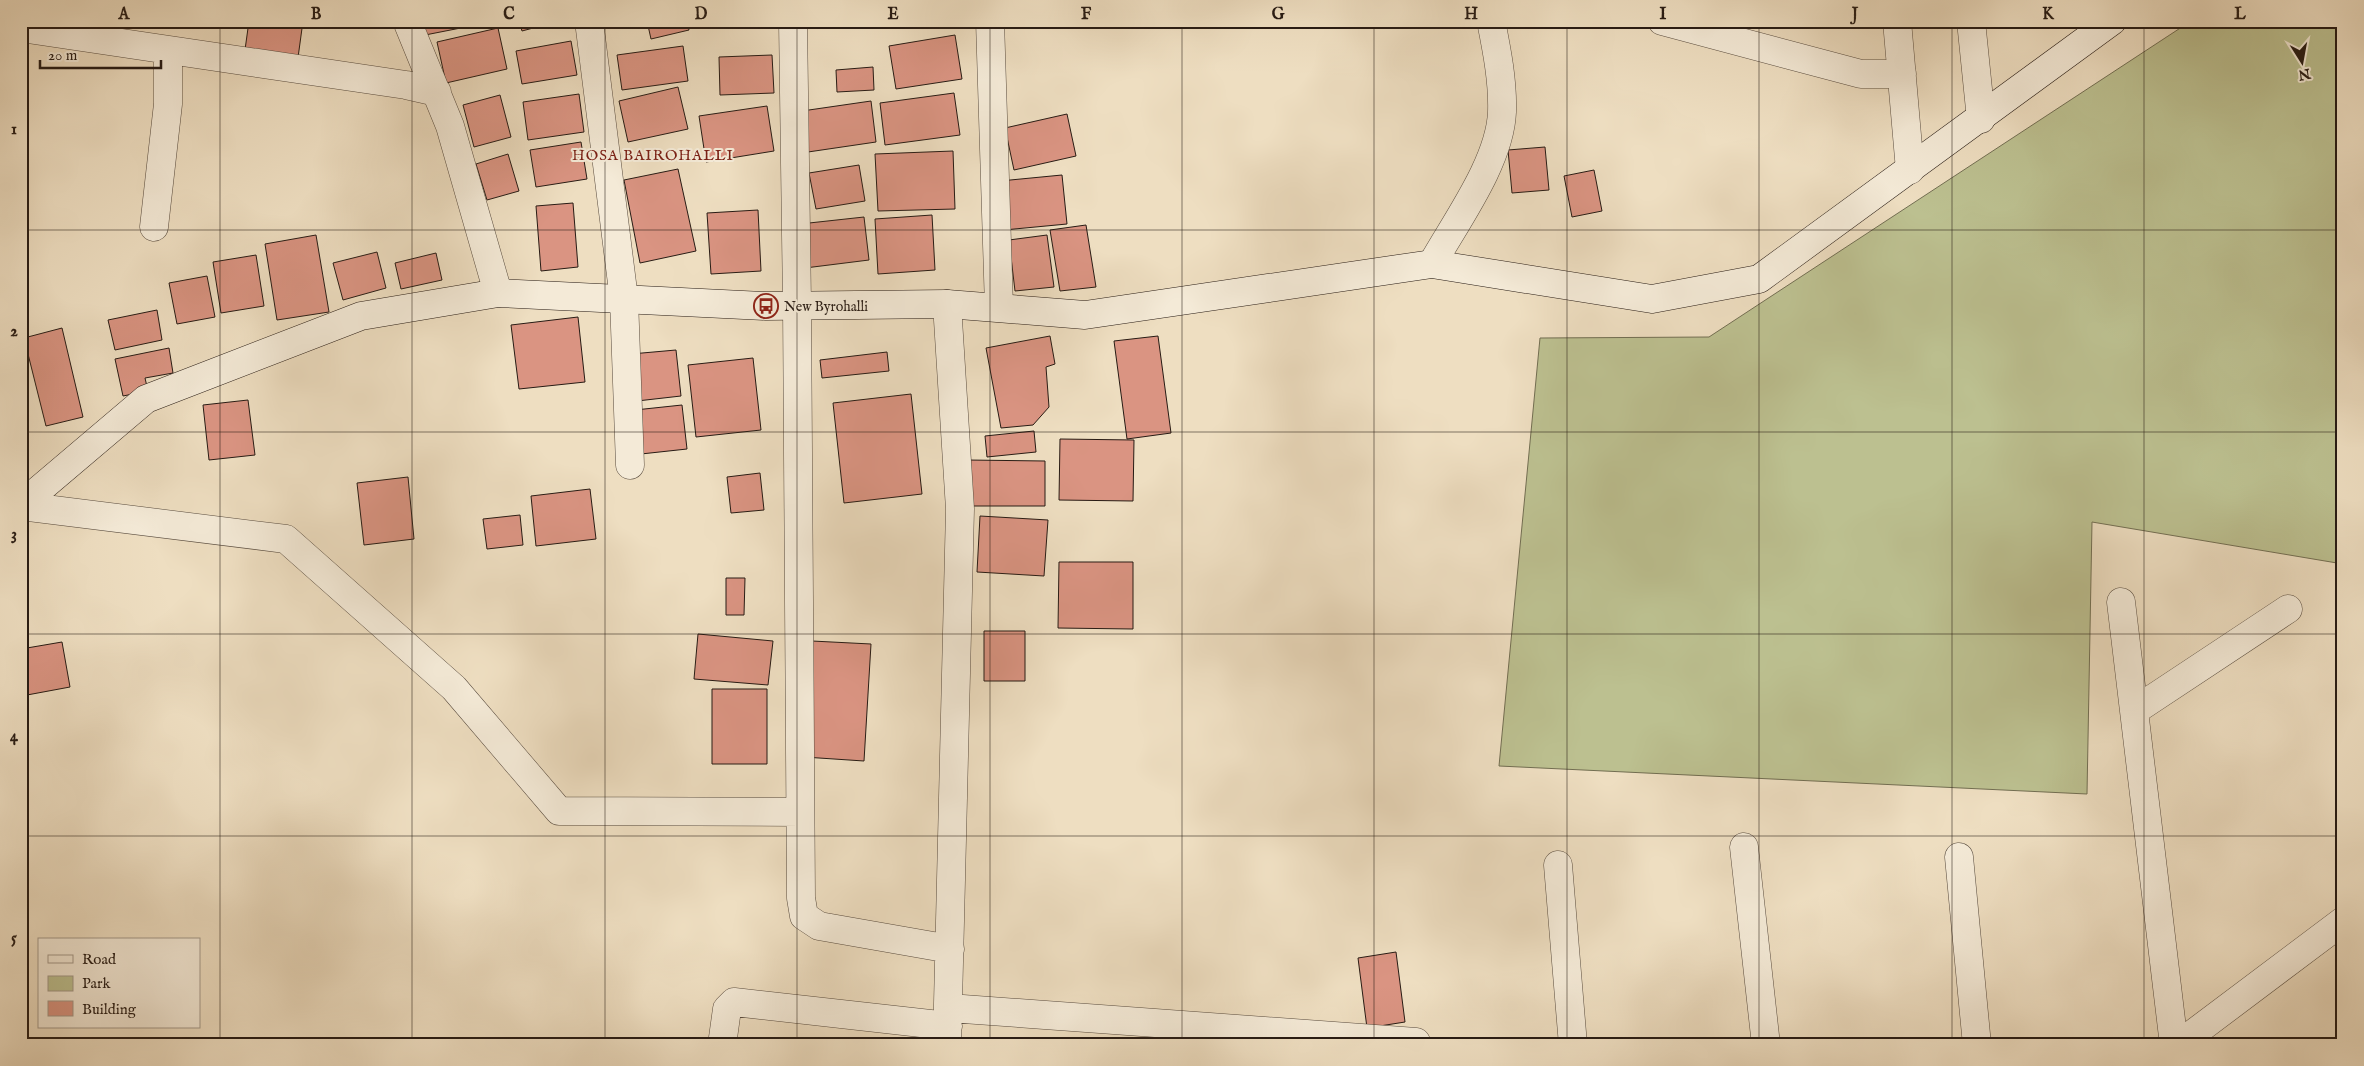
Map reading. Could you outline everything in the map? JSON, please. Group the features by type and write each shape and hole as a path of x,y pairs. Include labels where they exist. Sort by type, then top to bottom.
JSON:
{"street":[{"path":"407,21 450,126 498,293"},
{"path":"589,21 624,299 630,465"},
{"path":"793,21 801,898 804,916 820,926 950,949"},
{"path":"990,21 999,307"},
{"path":"1432,264 1490,162 1502,113 1499,61 1491,21"},
{"path":"1662,21 1861,74 1902,74"},
{"path":"1897,21 1910,170"},
{"path":"1971,21 1981,119"},
{"path":"21,506 146,399 361,316 498,293 766,306 797,304 948,304 1085,315 1432,264 1652,299 1759,279 1981,119 2112,21"},
{"path":"21,28 406,85 437,92"},
{"path":"154,227 168,104 168,50"},
{"path":"948,304 960,508 948,1026"},
{"path":"21,506 286,539 454,688 559,811 800,812"},
{"path":"2121,602 2176,1045 2343,921"},
{"path":"2134,711 2288,609"},
{"path":"1744,847 1766,1045"},
{"path":"1959,856 1977,1045"},
{"path":"1558,865 1573,1045"},
{"path":"722,1045 727,1009 734,1002 948,1026 1416,1042"}],"green space":[{"path":"2191,21 2343,21 2343,564 2092,522 2087,794 1499,766 1540,338 1709,337"}],"building":[{"path":"249,21 303,21 297,65 244,57"},
{"path":"417,21 481,21 481,24 420,36"},
{"path":"519,21 547,21 548,24 522,31"},
{"path":"647,21 687,21 689,30 651,39"},
{"path":"498,28 507,69 446,83 437,42"},
{"path":"955,35 962,79 896,89 889,46"},
{"path":"571,41 577,75 522,84 516,51"},
{"path":"683,46 688,81 622,90 617,55"},
{"path":"772,55 774,93 720,95 719,57"},
{"path":"873,67 874,90 837,92 836,70"},
{"path":"678,87 688,129 628,142 619,101"},
{"path":"954,93 960,135 885,145 880,103"},
{"path":"579,94 584,132 528,140 523,102"},
{"path":"500,95 511,137 474,147 463,105"},
{"path":"871,101 876,142 808,152 802,111"},
{"path":"767,106 774,151 706,162 699,116"},
{"path":"1067,114 1076,156 1014,170 1005,128"},
{"path":"581,142 587,179 536,187 530,150"},
{"path":"1545,147 1549,190 1512,193 1508,150"},
{"path":"953,151 955,209 878,211 875,154"},
{"path":"508,154 519,191 487,200 476,164"},
{"path":"859,165 865,201 816,209 809,173"},
{"path":"678,169 696,251 640,263 624,180"},
{"path":"1594,170 1602,211 1572,217 1564,176"},
{"path":"1062,175 1067,224 1004,230 1000,181"},
{"path":"573,203 578,267 541,271 536,206"},
{"path":"758,210 761,271 711,274 707,213"},
{"path":"932,215 935,270 878,274 875,219"},
{"path":"864,217 869,260 805,268 800,224"},
{"path":"1086,225 1096,287 1060,291 1050,230"},
{"path":"316,235 329,312 277,320 265,244"},
{"path":"1047,235 1054,287 1015,291 1009,240"},
{"path":"21,237 25,238 21,288"},
{"path":"377,252 386,288 343,300 333,263"},
{"path":"436,253 442,280 401,289 395,263"},
{"path":"256,255 264,306 221,313 213,262"},
{"path":"207,276 215,317 177,324 169,283"},
{"path":"157,310 162,340 115,350 108,320"},
{"path":"578,317 585,382 519,389 511,325"},
{"path":"62,328 83,417 46,426 24,338"},
{"path":"1050,336 1055,364 1046,367 1049,407 1033,425 1001,428 986,348"},
{"path":"1158,336 1171,433 1127,439 1114,341"},
{"path":"169,348 173,373 145,378 148,391 123,396 115,359"},
{"path":"676,350 681,396 637,401 631,354"},
{"path":"887,352 889,371 822,378 820,360"},
{"path":"753,358 761,430 696,437 688,365"},
{"path":"911,394 922,494 844,503 833,403"},
{"path":"248,400 255,455 209,460 203,405"},
{"path":"682,405 687,449 641,454 635,410"},
{"path":"1034,431 1036,452 987,457 985,436"},
{"path":"1060,439 1134,440 1133,501 1059,500"},
{"path":"967,460 1045,461 1045,506 967,506"},
{"path":"760,473 764,510 731,513 727,477"},
{"path":"408,477 414,539 364,545 357,483"},
{"path":"590,489 596,539 536,546 531,496"},
{"path":"520,515 523,545 487,549 483,519"},
{"path":"980,516 1048,520 1044,576 977,572"},
{"path":"1059,562 1133,562 1133,629 1058,628"},
{"path":"726,578 745,578 744,615 726,615"},
{"path":"984,631 1025,631 1025,681 984,681"},
{"path":"698,634 773,641 768,685 694,679"},
{"path":"812,641 871,644 864,761 804,757"},
{"path":"62,642 70,687 27,695 21,664 21,649"},
{"path":"712,689 767,689 767,764 712,764"},
{"path":"1396,952 1405,1022 1367,1028 1358,958"}],"place":[{"name":"New Byrohalli","path":"766,306"}],"district":[{"name":"HOSA BAIROHALLI","path":"653,155"}]}
